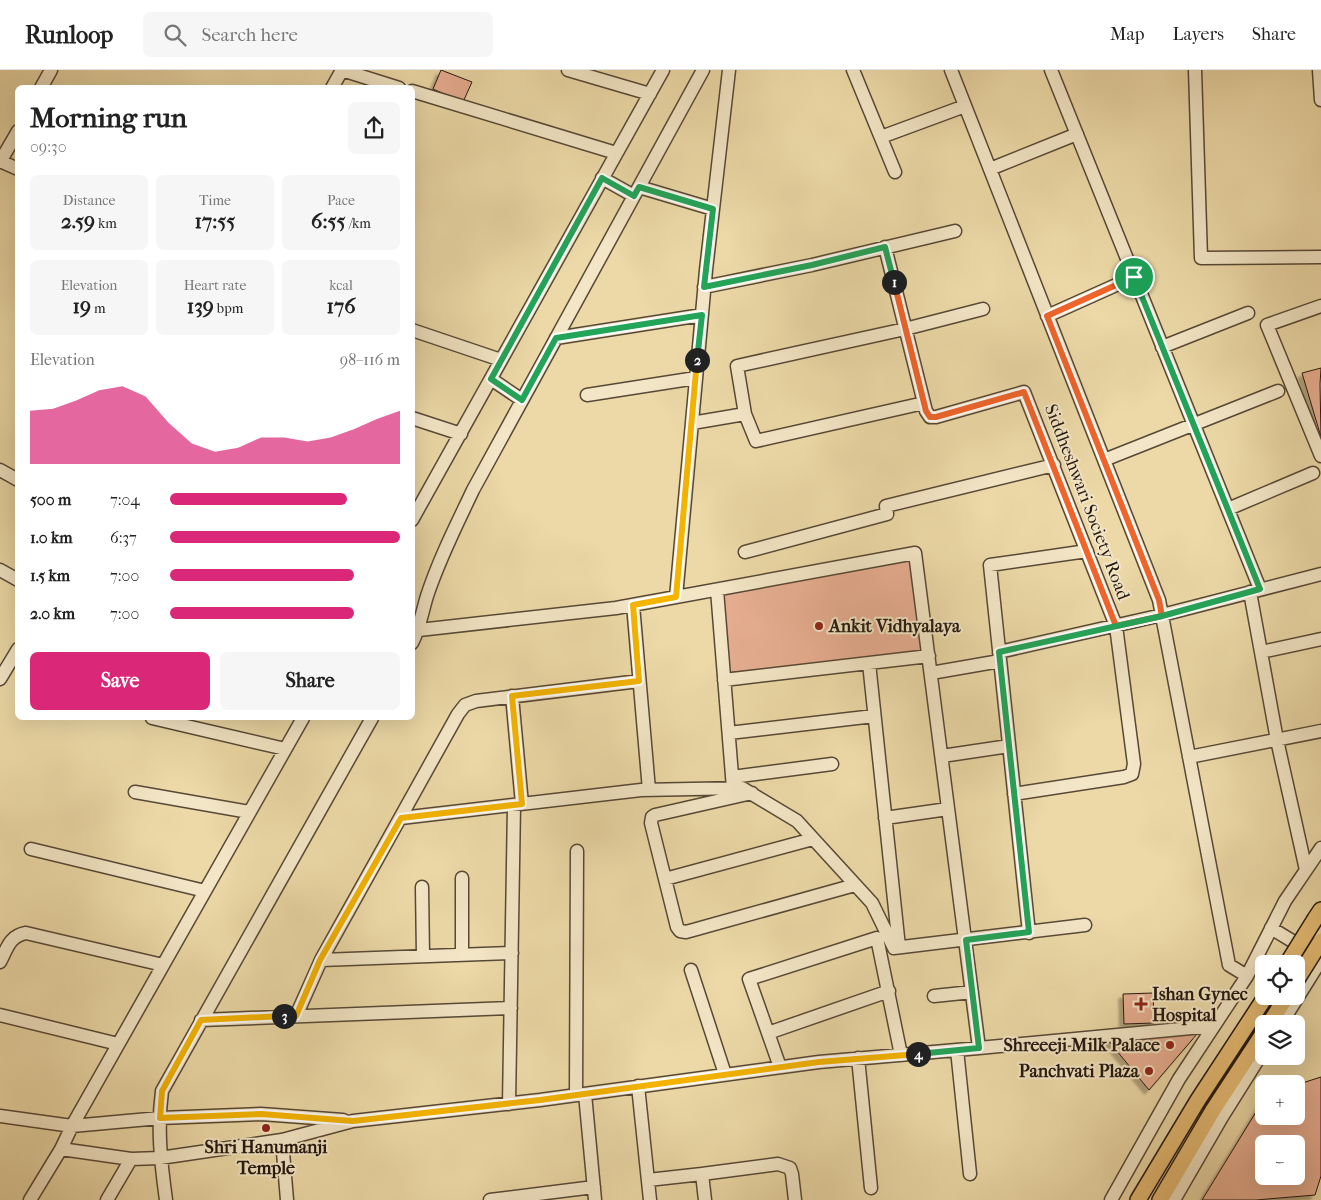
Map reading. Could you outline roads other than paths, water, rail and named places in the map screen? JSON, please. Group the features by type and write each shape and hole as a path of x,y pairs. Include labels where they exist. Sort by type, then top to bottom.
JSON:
{"main road":[{"path":"1293,955 1318,914"},
{"path":"1305,967 1321,941"},
{"path":"1138,1200 1198,1100 1260,1005"},
{"path":"1160,1200 1213,1110 1255,1046"}],"street":[{"path":"43,85 51,70"},
{"path":"334,85 342,70 390,85"},
{"path":"568,70 650,94"},
{"path":"415,515 663,70"},
{"path":"702,70 473,490 443,556 416,629 616,608 915,553 979,1048"},
{"path":"676,597 704,287 729,70"},
{"path":"853,70 895,172"},
{"path":"951,70 1159,600 1229,965 1247,976"},
{"path":"1051,70 1228,509 1255,590 1261,652 1277,740 1306,870"},
{"path":"1196,70 1201,258 1321,257"},
{"path":"1319,70 1321,100"},
{"path":"415,92 616,153"},
{"path":"881,137 965,106"},
{"path":"990,169 1077,134"},
{"path":"15,135 0,162 15,168"},
{"path":"602,178 636,191 713,209"},
{"path":"704,287 812,265 955,231"},
{"path":"885,247 905,329 924,403 756,441 745,414 737,366 905,329 983,309"},
{"path":"1047,316 1134,277"},
{"path":"1321,306 1267,325 1321,456"},
{"path":"1162,347 1248,313"},
{"path":"556,338 702,315"},
{"path":"415,331 502,360"},
{"path":"587,395 696,378"},
{"path":"491,379 522,400"},
{"path":"1104,460 1278,391"},
{"name":"Siddheshwari Society Road","path":"924,403 930,417 936,417 1024,392 1116,626 1134,764 1132,774 1124,777 1014,794"},
{"path":"692,423 745,414"},
{"path":"415,419 461,434"},
{"path":"746,552 887,514 886,506 1054,465"},
{"path":"0,470 15,478"},
{"path":"1228,509 1313,473"},
{"path":"415,493 425,497"},
{"path":"1029,932 990,565 1087,551"},
{"path":"0,570 15,578"},
{"path":"931,673 1162,616 1321,574"},
{"path":"717,590 732,783"},
{"path":"633,605 649,790"},
{"path":"1261,652 1321,639"},
{"path":"724,680 929,656"},
{"path":"868,663 899,947"},
{"path":"0,679 9,664"},
{"path":"296,1016 320,960 465,704 512,696 639,681"},
{"path":"509,1104 512,953 518,805 512,696"},
{"path":"728,733 874,716"},
{"path":"161,720 285,749"},
{"path":"30,1200 61,1149 118,1044 302,720"},
{"path":"166,1200 160,1158 162,1091 371,720"},
{"path":"1189,757 1321,731"},
{"path":"942,756 1009,746"},
{"path":"401,818 649,790 732,783 832,764"},
{"path":"732,783 797,820 872,903 894,948 1085,925"},
{"path":"136,792 249,812"},
{"path":"752,793 652,817 651,823 676,927 680,931 686,932 856,885"},
{"path":"885,818 948,809"},
{"path":"665,879 813,839"},
{"path":"1111,1200 1179,1079 1247,976 1285,901 1321,848"},
{"path":"31,849 205,891"},
{"path":"498,1200 595,1194 581,1094 577,851"},
{"path":"462,878 462,954"},
{"path":"422,887 423,956"},
{"path":"1271,928 1321,959 1287,1015"},
{"path":"0,962 12,939 26,933 162,966"},
{"path":"780,1067 749,979 877,938 901,1055"},
{"path":"320,960 512,953"},
{"path":"691,970 725,1074"},
{"path":"768,1033 889,991"},
{"path":"934,996 972,992"},
{"path":"201,1020 511,1008"},
{"path":"0,1015 118,1044"},
{"path":"61,1149 131,1160 160,1158 282,1140 353,1121 509,1104 780,1067 858,1058 1214,1026"},
{"path":"957,1050 970,1174"},
{"path":"858,1058 870,1188"},
{"path":"1174,1200 1255,1064"},
{"path":"638,1086 650,1200"},
{"path":"0,1116 72,1126 160,1118 261,1114 353,1121"},
{"path":"282,1140 286,1200"},
{"path":"107,1200 131,1160"},
{"path":"648,1180 778,1164 787,1166 792,1174 795,1200"},
{"path":"702,1174 705,1200"}],"place":[{"name":"Ankit Vidhyalaya","path":"819,626"},
{"name":"Ishan Gynec Hospital","path":"1141,1004"},
{"name":"Shreeeji Milk Palace","path":"1170,1045"},
{"name":"Panchvati Plaza","path":"1149,1071"},
{"name":"Shri Hanumanji Temple","path":"266,1128"}]}
